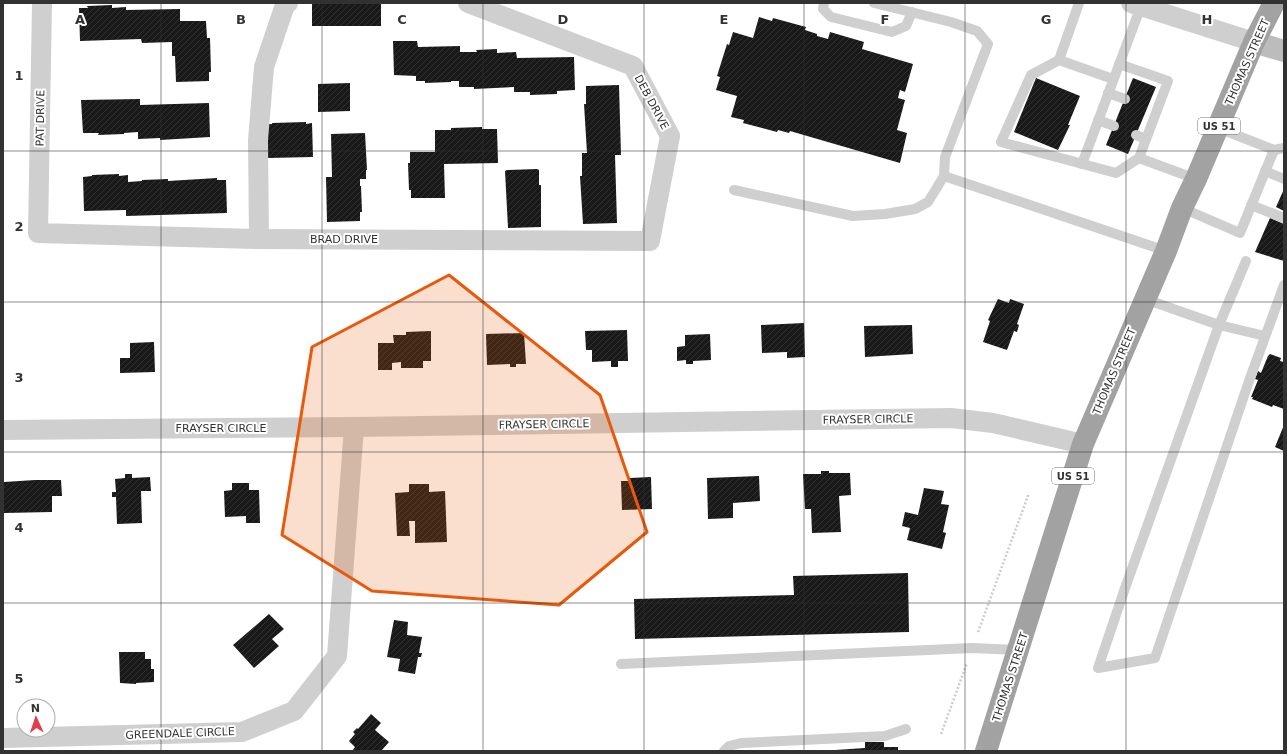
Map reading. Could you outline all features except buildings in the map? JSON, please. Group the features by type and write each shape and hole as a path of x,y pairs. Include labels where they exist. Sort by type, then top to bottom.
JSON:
{"highway":[{"name":"THOMAS STREET","path":"986,751 1083,444 1166,250 1182,208 1196,179 1254,42 1274,3"}],"main road":[{"path":"1254,42 1284,51"}],"street":[{"name":"PAT DRIVE","path":"38,233 42,3"},
{"path":"259,239 258,140 264,67 285,5 288,3"},
{"name":"DEB DRIVE","path":"468,3 633,66 670,136 650,241"},
{"path":"1136,5 1254,42"},
{"name":"BRAD DRIVE","path":"38,233 259,239 650,241"},
{"name":"FRAYSER CIRCLE","path":"3,430 354,427 951,418 993,423 1083,444"},
{"name":"GREENDALE CIRCLE","path":"3,738 242,732 294,711 338,656 354,427"}],"lane":[{"path":"824,3 823,9 831,17 892,32 906,26 912,12"},
{"path":"734,190 854,216 885,214 915,209 928,202 944,176 945,157 988,44 977,31 951,22 874,3"},
{"path":"1079,3 1059,60 1031,75 1001,142 1116,173 1139,158 1146,139 1152,109 1168,81 1119,64"},
{"path":"1082,164 1114,79 1136,5"},
{"path":"1059,60 1114,79"},
{"path":"1108,93 1125,99"},
{"path":"1098,120 1114,126"},
{"path":"1182,208 1240,233 1266,171 1279,149 1218,128"},
{"path":"1136,135 1146,139"},
{"path":"1139,158 1196,179"},
{"path":"1266,171 1284,179"},
{"path":"944,176 1166,250"},
{"path":"1251,204 1284,218"},
{"path":"1246,260 1219,325 1098,668 1155,658 1265,336 1284,285"},
{"path":"1145,299 1219,325 1265,336"},
{"path":"620,664 972,648 1018,650"},
{"path":"724,751 729,746 741,742 885,736 906,729"}],"path":[{"path":"941,734 1029,494"}],"highlighted area":[{"path":"449,275 600,395 647,532 559,605 372,591 282,535 312,347"}]}
